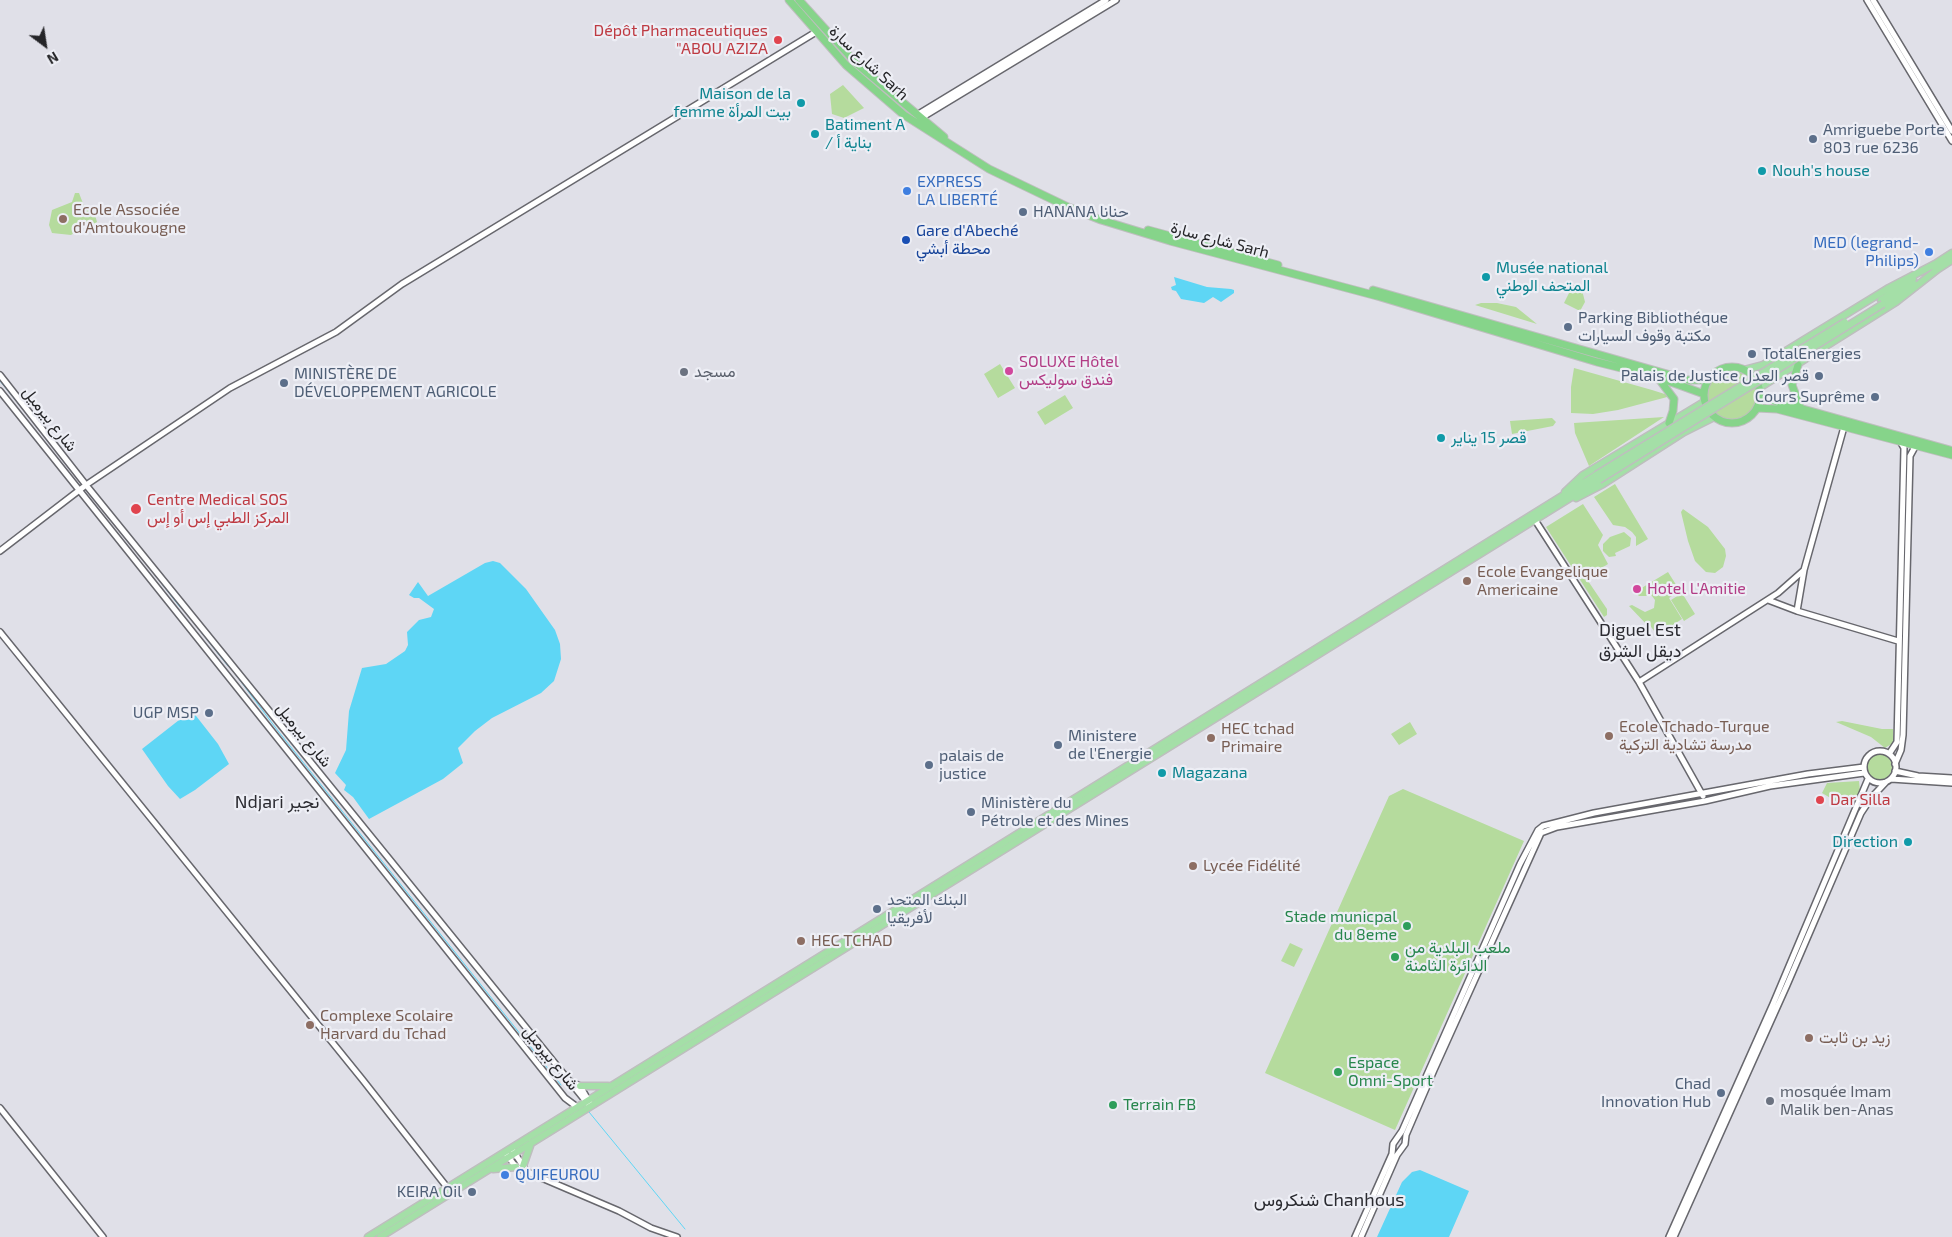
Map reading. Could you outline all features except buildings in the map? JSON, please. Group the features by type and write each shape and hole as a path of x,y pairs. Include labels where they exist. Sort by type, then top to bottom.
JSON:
{"highway":[{"name":"شارع سارة Sarh","path":"789,0 852,70 882,98 923,129 1012,181 1068,207 1101,220 1170,241 1377,296 1597,362 1657,377 1704,398"},
{"name":"شارع سارة Sarh","path":"799,0 856,63 953,143 988,165 1062,201 1104,217 1424,304 1688,380 1701,380 1712,376"},
{"path":"1798,365 1792,385 1801,409"},
{"path":"1728,368 1744,370 1754,377 1759,388 1760,397 1757,408 1748,419 1742,422 1727,423 1714,418 1704,398 1706,384 1712,376 1728,368"},
{"path":"1657,377 1674,399 1674,412 1669,423"},
{"path":"1760,397 1920,440 1952,451"},
{"path":"1757,408 1777,410 1952,455"}],"main road":[{"path":"1759,388 1896,302 1952,253"},
{"path":"1744,370 1762,365 1887,289 1952,260"},
{"path":"513,1150 531,1144 612,1085 1598,478 1936,267"},
{"path":"380,1237 449,1190 489,1169 513,1150 577,1107 588,1103 1500,538 1535,520 1565,498 1583,475 1669,423 1704,398"},
{"path":"1565,498 1587,493 1684,432 1714,418"},
{"path":"580,1086 612,1085"},
{"path":"489,1169 522,1167 531,1144"},
{"path":"368,1237 506,1155"}],"street":[{"path":"919,116 1106,0"},
{"path":"919,116 1116,0"},
{"path":"1867,0 1952,141"},
{"path":"1873,0 1952,130"},
{"path":"0,551 78,490 230,388 336,332 402,284 816,32"},
{"name":"شارع بيرميل","path":"0,375 86,485 566,1079 580,1086 588,1103"},
{"name":"شارع بيرميل","path":"0,392 571,1103 577,1107"},
{"path":"1797,611 1804,570 1844,427"},
{"path":"1889,754 1897,742 1904,448 1900,441"},
{"path":"1674,1237 1784,992 1861,813 1870,798 1895,771 1895,764 1901,750 1902,735 1910,456 1916,445"},
{"path":"1535,520 1639,682 1704,798"},
{"path":"1639,682 1768,600 1788,586 1804,570"},
{"path":"1768,600 1797,611 1898,641"},
{"path":"0,632 296,997 449,1190"},
{"path":"1895,764 1889,754 1882,751 1873,753 1866,758 1864,770 1868,779 1876,783 1888,780 1952,783"},
{"path":"1361,1237 1397,1156 1405,1144 1406,1135 1434,1070 1541,833 1557,828 1704,798 1864,770"},
{"path":"1895,771 1918,776 1952,778"},
{"path":"1669,1237 1770,1012 1868,779"},
{"path":"1355,1237 1392,1154 1393,1144 1402,1131 1520,864 1538,830 1543,826 1594,813 1704,798"},
{"path":"566,1079 578,1095 588,1103"},
{"path":"571,1103 578,1095"},
{"path":"0,1108 103,1237"},
{"path":"513,1150 522,1167"},
{"path":"506,1155 522,1167 619,1211 651,1228 677,1237"}],"green space":[{"path":"843,85 864,108 844,118 832,114 830,94"},
{"path":"75,193 79,193 84,206 94,211 97,222 92,227 83,227 71,235 52,233 49,225 52,210 72,202"},
{"path":"1573,285 1582,290 1585,302 1580,311 1564,303"},
{"path":"1497,303 1516,307 1537,324 1475,305"},
{"path":"1000,364 1015,388 998,398 984,374"},
{"path":"1574,368 1671,396 1618,410 1593,414 1571,413 1571,387"},
{"path":"1732,370 1750,377 1757,395 1750,413 1732,420 1714,413 1707,395 1714,377"},
{"path":"1065,395 1073,408 1045,425 1037,412"},
{"path":"1664,417 1589,466 1575,433 1574,423"},
{"path":"1552,418 1556,422 1553,426 1512,434 1510,421"},
{"path":"1615,484 1648,539 1636,546 1636,537 1632,532 1625,527 1613,525 1594,497"},
{"path":"1583,504 1603,535 1598,545 1608,564 1586,578 1607,609 1607,615 1604,617 1546,527"},
{"path":"1683,509 1708,527 1725,549 1726,556 1723,567 1715,573 1706,572 1695,561 1681,512"},
{"path":"1624,532 1631,538 1630,546 1615,553 1616,556 1609,557 1603,551 1603,544 1610,537"},
{"path":"1668,572 1680,591 1669,598 1682,619 1657,635 1649,624 1647,625 1629,606 1632,605 1645,612 1654,608 1655,600 1652,596 1639,596 1635,592"},
{"path":"1682,593 1695,614 1684,621 1671,600"},
{"path":"1842,721 1882,729 1893,729 1893,743 1885,748 1871,737 1836,722"},
{"path":"1410,722 1417,734 1399,745 1391,734"},
{"path":"1879,754 1888,758 1892,767 1888,776 1879,780 1870,776 1866,767 1870,758"},
{"path":"1859,781 1860,791 1853,807 1839,803 1822,793 1827,783"},
{"name":"ملعب البلدية من الدائرة الثامنة","path":"1403,789 1524,841 1395,1130 1265,1073 1389,796"},
{"path":"1290,943 1303,949 1294,967 1281,961"}],"water":[{"path":"1174,277 1207,287 1231,289 1234,290 1234,293 1221,302 1213,297 1204,303 1181,299 1171,287 1176,285"},
{"path":"493,561 500,563 526,589 555,630 560,644 561,659 554,681 541,693 492,718 475,731 458,748 463,763 443,779 369,819 353,797 344,790 346,785 335,773 346,750 349,711 362,668 386,664 405,651 408,645 407,632 419,620 431,617 434,609 419,598 409,595 418,582 428,596 485,563"},
{"path":"193,712 218,744 229,764 180,799 168,786 142,749 188,713"},
{"path":"1420,1170 1469,1191 1449,1237 1377,1237 1402,1182 1412,1172"}],"waterway":[{"path":"0,381 52,445"},
{"path":"148,566 180,607"},
{"path":"190,618 228,666"},
{"path":"236,675 278,731 561,1085"},
{"path":"589,1112 685,1229"}],"place":[{"name":"Dépôt Pharmaceutiques \"ABOU AZIZA","path":"778,40"},
{"name":"Maison de la femme بيت المرأة","path":"801,103"},
{"name":"Batiment A / بناية أ","path":"815,134"},
{"name":"Amriguebe Porte 803 rue 6236","path":"1813,139"},
{"name":"Nouh's house","path":"1762,171"},
{"name":"EXPRESS LA LIBERTÉ","path":"907,191"},
{"name":"HANANA حنانا","path":"1023,212"},
{"name":"Ecole Associée d'Amtoukougne","path":"63,219"},
{"name":"Gare d'Abeché محطة أبشي","path":"906,240"},
{"name":"MED (legrand- Philips)","path":"1929,252"},
{"name":"Musée national المتحف الوطني","path":"1486,277"},
{"name":"Parking Bibliothéque مكتبة وقوف السيارات","path":"1568,327"},
{"name":"TotalEnergies","path":"1752,354"},
{"name":"SOLUXE Hôtel فندق سوليكس","path":"1009,371"},
{"name":"مسجد","path":"684,372"},
{"name":"Palais de Justice قصر العدل","path":"1819,376"},
{"name":"MINISTÈRE DE DÉVELOPPEMENT AGRICOLE","path":"284,383"},
{"name":"Cours Suprême","path":"1875,397"},
{"name":"قصر 15 يناير","path":"1441,438"},
{"name":"Centre Medical SOS المركز الطبي إس أو إس","path":"136,509"},
{"name":"Ecole Evangelique Americaine","path":"1467,581"},
{"name":"Hotel L'Amitie","path":"1637,589"},
{"name":"UGP MSP","path":"209,713"},
{"name":"Ecole Tchado-Turque مدرسة تشادية التركية","path":"1609,736"},
{"name":"HEC tchad Primaire","path":"1211,738"},
{"name":"Ministere de l'Energie","path":"1058,745"},
{"name":"palais de justice","path":"929,765"},
{"name":"Magazana","path":"1162,773"},
{"name":"Dar Silla","path":"1820,800"},
{"name":"Ministère du Pétrole et des Mines","path":"971,812"},
{"name":"Direction","path":"1908,842"},
{"name":"Lycée Fidélité","path":"1193,866"},
{"name":"البنك المتحد لأفريقيا","path":"877,909"},
{"name":"Stade municpal du 8eme","path":"1407,926"},
{"name":"HEC TCHAD","path":"801,941"},
{"name":"ملعب البلدية من الدائرة الثامنة","path":"1395,957"},
{"name":"Complexe Scolaire Harvard du Tchad","path":"310,1025"},
{"name":"زيد بن ثابت","path":"1809,1038"},
{"name":"Espace Omni-Sport","path":"1338,1072"},
{"name":"Chad Innovation Hub","path":"1721,1093"},
{"name":"mosquée Imam Malik ben-Anas","path":"1770,1101"},
{"name":"Terrain FB","path":"1113,1105"},
{"name":"QUIFEUROU","path":"505,1175"},
{"name":"KEIRA Oil","path":"472,1192"}],"district":[{"name":"Diguel Est ديقل الشرق","path":"1640,640"},
{"name":"Ndjari نجير","path":"277,802"},
{"name":"شنكروس Chanhous","path":"1329,1200"}]}
